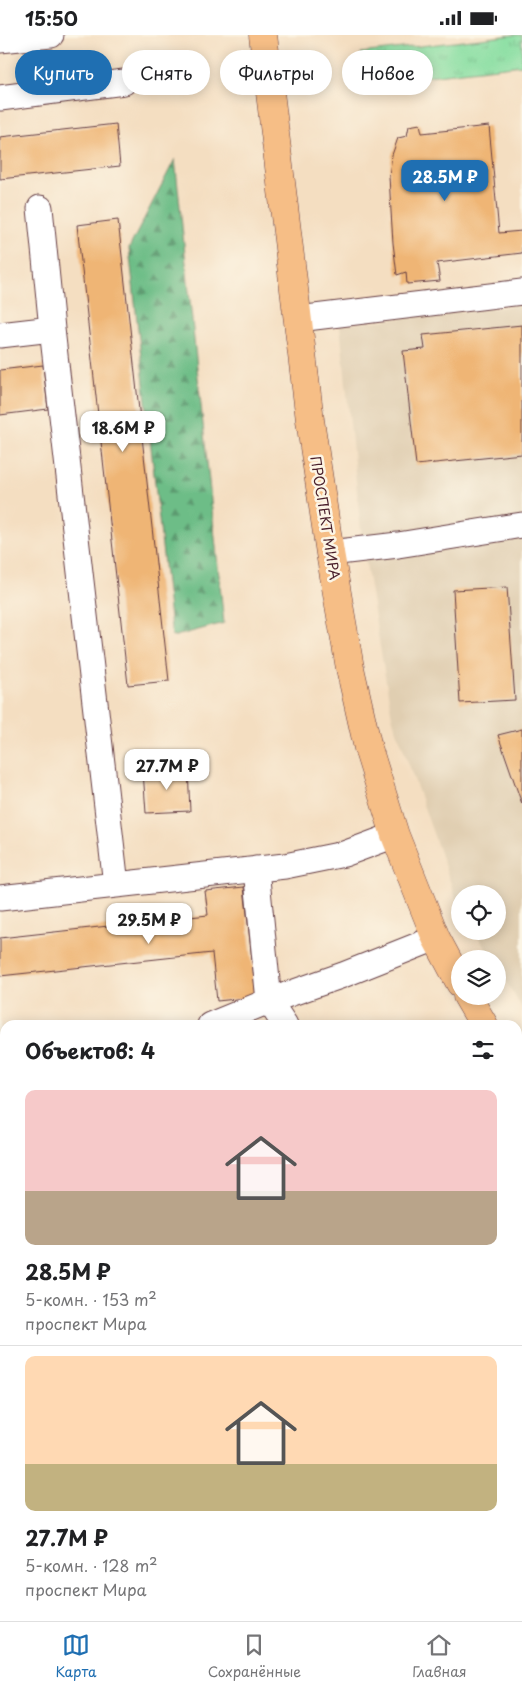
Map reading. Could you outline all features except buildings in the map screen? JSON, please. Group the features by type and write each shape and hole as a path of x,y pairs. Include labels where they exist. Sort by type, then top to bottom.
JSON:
{"main road":[{"name":"ПРОСПЕКТ МИРА","path":"263,35 310,420 350,669 368,748 395,835 436,938 451,966"},
{"path":"472,1005 481,1020"}],"street":[{"path":"0,40 51,35"},
{"path":"0,98 122,82"},
{"path":"40,208 52,329 116,885"},
{"path":"298,319 522,292"},
{"path":"0,335 52,329"},
{"path":"330,553 398,545 522,525"},
{"path":"0,898 285,866 344,854 395,835"},
{"path":"256,869 269,1001 282,1020"},
{"path":"222,1020 436,938"}],"shaded area":[{"path":"522,305 522,1008 506,981 506,950 487,950 480,940 506,940 506,885 451,885 392,717 362,540 340,325"}],"green space":[{"path":"522,35 522,65 433,75 433,50 386,50"},
{"path":"175,159 224,623 172,637 129,248"}]}
